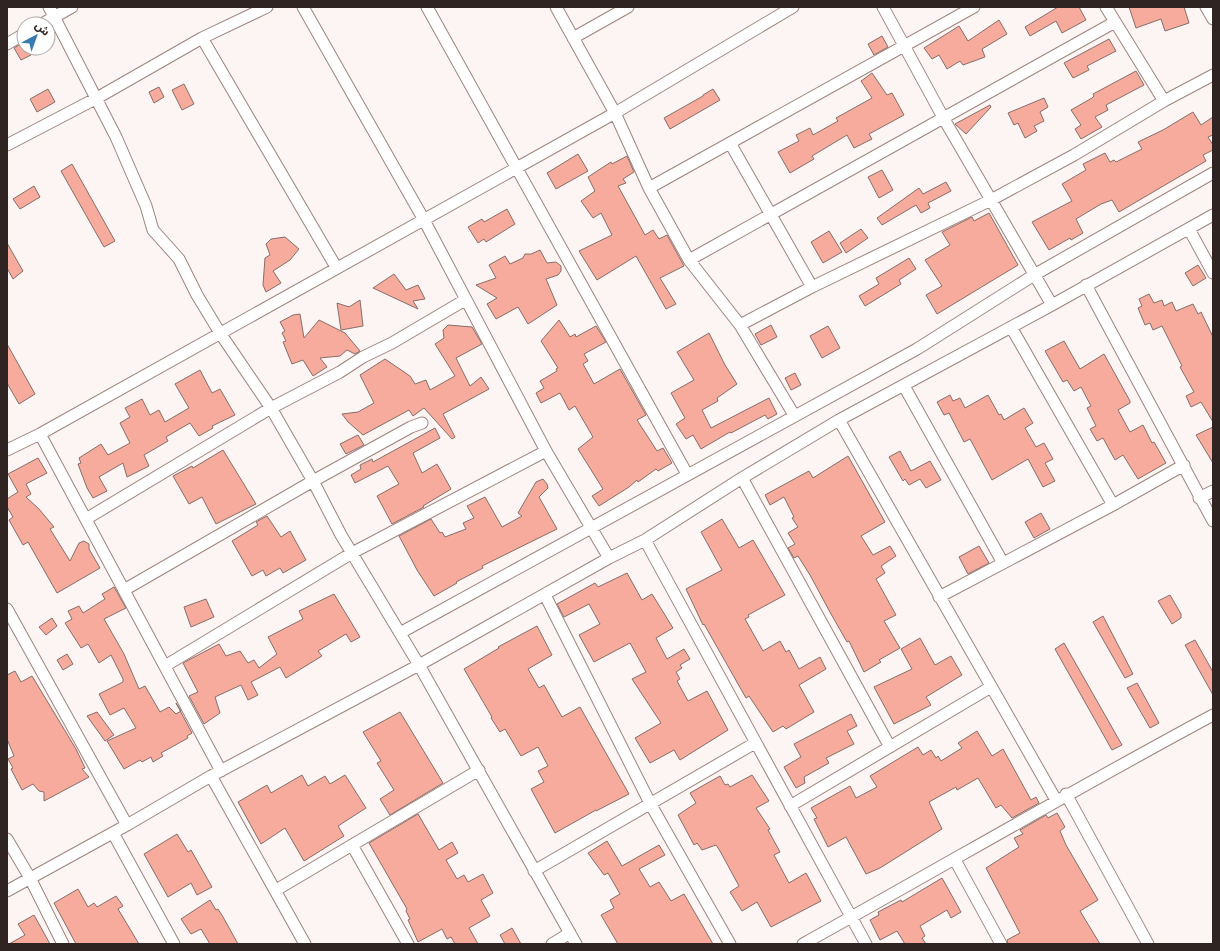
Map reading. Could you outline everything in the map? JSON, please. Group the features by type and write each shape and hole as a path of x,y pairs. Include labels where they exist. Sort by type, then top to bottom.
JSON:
{"street":[{"path":"72,7 51,12 97,98 132,172 146,206 153,230 179,259 197,295 220,333 271,408 352,553 420,665 576,944"},
{"path":"7,145 97,98 202,38 267,7"},
{"path":"302,7 424,220 546,451 609,558"},
{"path":"427,7 687,474"},
{"path":"556,7 615,113 649,188 689,260 740,325 794,416"},
{"path":"573,38 628,7"},
{"path":"7,450 40,434 336,267 424,220 516,167 615,113 793,7"},
{"path":"883,7 944,119 1052,305"},
{"path":"649,188 974,7"},
{"path":"1106,7 1164,101"},
{"path":"1206,7 1213,19"},
{"path":"689,260 944,119 1115,22"},
{"path":"202,38 336,267"},
{"path":"7,44 16,39"},
{"path":"740,325 812,287 991,200 1074,155 1164,101 1213,75"},
{"path":"730,142 812,287"},
{"path":"400,633 917,348 1034,276 1213,173"},
{"path":"7,891 114,833 216,773 420,665 609,558 645,540 742,478 839,420 1052,305 1213,215"},
{"path":"1189,229 1213,273"},
{"path":"1086,285 1184,465 1199,498 1213,521"},
{"path":"86,519 271,408 340,372 363,357 392,343 465,300"},
{"path":"1011,327 1113,505"},
{"path":"904,386 1003,563"},
{"path":"839,420 990,687 1056,800"},
{"path":"124,590 313,481 411,427 422,423"},
{"path":"40,434 164,666 216,773 305,944"},
{"path":"164,666 352,553 546,451"},
{"path":"939,597 1113,505 1184,465"},
{"path":"742,478 890,747"},
{"path":"1199,498 1213,491"},
{"path":"645,540 866,944"},
{"path":"545,595 651,805 730,944"},
{"path":"7,609 127,825"},
{"path":"790,806 990,687"},
{"path":"803,944 955,860 1066,794 1213,715"},
{"path":"534,871 651,805 755,743"},
{"path":"276,890 479,770"},
{"path":"1066,794 1148,944"},
{"path":"114,833 174,944"},
{"path":"7,839 30,878 63,944"},
{"path":"352,845 408,944"},
{"path":"955,860 1001,944"},
{"path":"552,944 570,933"}],"building":[{"path":"1058,7 1079,7 1086,20 1062,33 1056,21 1030,36 1025,27"},
{"path":"1129,7 1184,7 1189,23 1165,31 1161,19 1136,28"},
{"path":"999,20 1007,34 982,49 985,57 963,65 960,61 947,69 939,55 932,59 924,48 959,26 968,41"},
{"path":"882,36 888,47 874,55 868,44"},
{"path":"1109,39 1116,51 1087,66 1089,70 1073,78 1064,63"},
{"path":"19,56 29,56 21,60"},
{"path":"1136,71 1144,85 1106,105 1108,110 1095,117 1102,127 1081,139 1075,129 1081,125 1071,110 1092,98 1094,96 1093,94"},
{"path":"872,73 887,95 892,93 904,115 869,134 872,139 854,148 847,135 812,156 814,159 790,173 778,152 799,141 796,135 810,128 813,135 838,121 836,118 872,98 861,81"},
{"path":"184,84 194,104 182,110 172,90"},
{"path":"159,87 164,97 154,103 149,92"},
{"path":"48,89 55,102 37,112 30,99"},
{"path":"713,89 720,100 670,129 664,118"},
{"path":"1044,98 1048,107 1040,112 1044,121 1034,126 1037,131 1025,138 1018,123 1014,125 1008,113"},
{"path":"990,105 991,107 966,134 955,124"},
{"path":"1193,112 1201,125 1213,117 1213,135 1208,137 1213,145 1213,150 1203,155 1206,161 1119,212 1112,200 1101,204 1076,219 1083,233 1071,240 1070,238 1049,250 1032,222 1072,201 1062,184 1086,170 1083,164 1105,153 1110,162 1114,160 1116,162 1142,149 1138,142 1163,130"},
{"path":"578,154 588,171 556,189 547,173"},
{"path":"627,156 634,172 623,179 626,183 618,186 645,235 653,230 659,239 667,235 684,266 660,278 676,304 666,309 636,256 597,280 579,251 612,235 601,213 593,218 581,201 595,191 588,177 611,162 612,164"},
{"path":"72,164 115,241 104,247 61,171"},
{"path":"882,170 893,190 879,198 868,177"},
{"path":"946,182 951,191 928,203 930,208 921,213 916,205 882,225 877,218 919,188 923,194"},
{"path":"34,186 40,197 20,209 13,199"},
{"path":"507,209 515,224 486,242 484,239 478,243 468,227 482,219 484,222"},
{"path":"989,213 1018,265 937,314 926,295 942,286 925,260 950,245 942,232 972,217 974,221"},
{"path":"861,229 868,238 846,253 840,243"},
{"path":"829,231 842,252 823,263 811,242"},
{"path":"285,237 299,249 290,260 273,271 281,283 266,292 263,285 265,258 270,255 266,244 271,239"},
{"path":"7,243 23,271 13,279 7,268"},
{"path":"540,250 547,263 556,262 561,266 561,271 558,275 546,279 557,305 528,324 518,307 496,319 487,304 497,298 476,285 496,278 489,265 505,256 510,264 523,258 525,254 531,254"},
{"path":"909,258 916,269 899,280 901,284 865,306 859,296 879,284 876,278"},
{"path":"1198,265 1206,278 1193,286 1185,273"},
{"path":"394,274 406,290 418,285 425,299 413,301 418,309 373,288"},
{"path":"1149,294 1154,303 1162,300 1164,306 1172,302 1176,311 1193,304 1198,314 1201,312 1213,337 1213,422 1201,402 1191,407 1186,396 1194,392 1180,367 1182,366 1162,326 1153,330 1150,323 1145,325 1138,308 1142,306 1139,299"},
{"path":"360,300 363,326 341,330 337,303 349,307"},
{"path":"300,314 304,338 319,320 345,333 360,351 355,354 347,350 340,356 320,358 327,367 313,376 303,360 292,364 283,342 286,341 282,333 285,331 280,322 293,315"},
{"path":"559,320 570,337 575,334 576,337 596,326 606,342 584,354 588,361 583,364 594,384 620,369 646,415 637,420 657,451 663,448 672,463 658,471 656,469 638,482 637,480 629,487 599,506 592,496 603,489 578,449 593,437 575,406 569,410 560,393 541,403 536,393 544,388 540,381 557,371 556,369 558,368 541,341"},
{"path":"448,325 472,327 482,344 456,358 470,386 481,377 489,389 443,414 455,437 452,439 424,408 413,416 409,410 363,435 348,422 342,414 358,412 374,403 360,375 385,359 410,376 415,384 426,380 430,390 455,376 435,344 444,338 443,330"},
{"path":"771,325 777,337 761,345 755,334"},
{"path":"828,326 840,348 822,358 810,336"},
{"path":"709,333 725,365 737,384 717,398 718,401 702,410 711,428 769,398 777,414 768,419 765,415 731,433 730,432 701,449 693,435 686,439 676,424 685,418 671,393 694,380 677,352"},
{"path":"1064,341 1080,369 1104,354 1130,401 1130,403 1118,410 1130,432 1143,425 1152,443 1154,442 1166,463 1138,479 1123,455 1115,460 1103,438 1097,441 1090,429 1096,426 1087,408 1091,406 1081,387 1074,391 1067,380 1063,382 1045,351"},
{"path":"7,344 35,394 19,404 7,383"},
{"path":"200,370 212,393 220,389 235,415 212,426 213,428 199,436 190,423 166,437 168,441 144,455 149,466 127,477 123,463 99,477 107,491 93,498 87,488 78,464 81,463 79,458 101,444 108,455 130,443 120,423 130,417 125,408 142,399 150,415 159,410 165,422 189,408 175,384"},
{"path":"795,373 801,385 791,390 785,378"},
{"path":"950,395 953,401 960,398 965,408 988,395 999,415 1001,414 1004,420 1024,408 1033,423 1025,428 1036,447 1044,443 1053,459 1045,463 1055,481 1043,487 1028,459 992,480 970,439 964,442 949,413 944,415 937,402"},
{"path":"1213,427 1213,463 1196,435"},
{"path":"435,428 440,438 413,453 422,473 437,464 451,489 423,506 424,507 392,524 377,496 399,484 388,466 355,483 351,475 361,469 360,465 372,459 373,462"},
{"path":"358,435 364,445 346,454 340,444"},
{"path":"223,450 256,504 216,524 202,497 189,504 173,476 192,466 193,468"},
{"path":"900,451 911,471 930,461 941,480 926,488 920,479 909,485 905,479 903,481 889,457"},
{"path":"848,456 885,522 861,536 873,555 890,546 896,556 881,566 885,573 876,579 896,615 884,621 900,648 879,660 881,662 864,672 849,641 847,642 810,575 798,556 794,558 788,548 795,544 788,533 798,527 792,518 794,517 784,497 770,505 765,495 809,471 813,478"},
{"path":"38,458 47,473 26,484 31,494 26,497 39,509 54,527 50,529 70,561 79,543 84,541 89,544 89,549 100,568 57,593 28,542 23,545 9,520 13,517 7,507 7,499 18,492 8,474"},
{"path":"543,479 548,488 539,497 557,529 482,566 483,568 456,582 457,583 434,596 417,570 399,536 431,519 440,533 442,532 445,537 466,529 463,523 474,518 467,506 485,497 502,527 522,516 518,513 536,482"},
{"path":"1041,513 1050,529 1034,538 1025,522"},
{"path":"267,516 281,537 290,531 306,560 283,573 280,568 266,576 263,570 252,576 232,541 258,525 256,522"},
{"path":"722,519 739,548 753,540 785,595 748,615 749,617 745,619 763,651 780,641 786,652 789,650 799,669 820,657 826,669 799,685 814,712 786,729 783,726 773,732 749,696 746,698 704,624 703,625 686,589 722,570 701,532"},
{"path":"979,546 989,563 968,574 959,557"},
{"path":"627,573 642,600 652,594 673,628 656,638 667,659 684,649 690,659 680,665 682,668 676,672 680,679 677,681 688,701 707,691 728,730 680,760 674,750 650,763 635,738 661,723 632,679 646,672 630,643 594,662 579,635 600,624 589,604 564,617 557,604 595,583 598,587"},
{"path":"114,587 126,608 104,619 124,654 139,689 145,686 160,712 169,707 176,714 180,711 192,733 187,736 188,738 161,753 163,756 153,762 151,757 142,762 140,760 124,769 107,741 136,728 124,708 110,715 99,694 123,682 123,679 111,655 99,663 88,644 81,648 65,623 72,619 68,611 79,606 83,613 105,599 102,594"},
{"path":"334,594 360,637 351,642 346,634 318,651 322,656 286,678 280,667 251,682 258,695 248,700 241,685 215,697 220,713 204,724 189,696 198,692 183,663 219,644 226,656 240,651 248,663 254,660 259,668 277,654 268,637 303,619 299,611"},
{"path":"1170,595 1181,614 1181,618 1172,624 1158,601"},
{"path":"206,599 214,617 191,627 184,607"},
{"path":"1103,616 1133,674 1125,678 1093,622"},
{"path":"52,618 57,626 46,635 39,627"},
{"path":"537,626 552,655 528,669 539,688 544,685 562,717 580,707 629,794 596,810 555,833 531,789 544,782 538,771 548,766 538,747 521,756 505,729 500,732 464,669 499,648 498,647"},
{"path":"920,638 935,665 951,656 962,675 926,697 931,705 894,724 874,687 912,669 901,649"},
{"path":"1195,640 1213,672 1213,695 1185,645"},
{"path":"1064,643 1122,745 1112,750 1055,649"},
{"path":"67,654 73,664 63,670 57,660"},
{"path":"15,671 21,682 32,676 76,749 85,768 82,769 89,777 44,801 44,792 39,791 33,784 22,790 11,769 13,768 8,759 14,756 7,739 7,675"},
{"path":"1137,683 1159,723 1150,728 1127,688"},
{"path":"97,712 114,735 105,741 87,716"},
{"path":"400,712 443,783 390,815 380,799 394,790 377,763 381,761 363,732"},
{"path":"851,714 857,726 847,731 854,744 826,758 829,763 804,777 805,783 796,788 784,767 801,757 794,744"},
{"path":"977,731 992,756 1003,749 1031,800 1036,797 1039,803 1012,818 1001,805 996,808 978,778 957,790 956,787 929,802 942,829 880,868 866,874 846,837 828,847 814,819 817,818 811,808 850,786 856,798 877,787 870,776 918,747 923,755 931,750 936,758 938,756 941,761 962,748 958,743"},
{"path":"302,775 308,786 325,776 330,784 345,775 366,808 338,826 344,836 304,861 285,828 261,844 238,802 267,785 271,793"},
{"path":"752,775 769,801 756,808 770,829 768,830 780,852 774,855 789,883 806,873 821,901 771,927 757,902 742,911 730,892 739,886 716,845 702,850 697,843 694,845 678,815 696,803 690,793 720,776 725,785 728,784 730,787"},
{"path":"1057,813 1065,827 1060,831 1066,845 1098,900 1080,911 1100,944 1008,944 1007,940 1020,933 986,868 1019,847 1014,838 1023,834 1020,830 1046,815 1048,818"},
{"path":"418,814 439,850 452,842 458,853 446,860 457,879 464,875 468,882 483,874 493,893 481,900 490,916 469,928 478,944 455,944 451,937 447,939 442,929 418,942 408,920 410,919 406,911 407,909 369,843"},
{"path":"177,834 188,852 191,850 212,887 197,895 191,883 168,897 144,854"},
{"path":"607,841 622,866 659,845 665,855 639,869 650,887 659,882 671,901 684,894 713,944 618,944 601,915 614,908 610,900 620,894 608,873 604,875 588,853"},
{"path":"942,878 961,912 951,918 947,910 920,926 925,936 922,938 926,944 905,944 897,931 880,940 870,920 879,915 878,912 901,900 902,902"},
{"path":"78,889 88,907 94,903 97,907 116,896 123,906 118,909 139,944 76,944 54,903"},
{"path":"210,900 216,910 218,909 238,944 210,944 201,929 191,934 181,919"},
{"path":"34,915 50,944 9,944 25,935 18,924"},
{"path":"512,928 521,944 505,944 500,935"}]}
